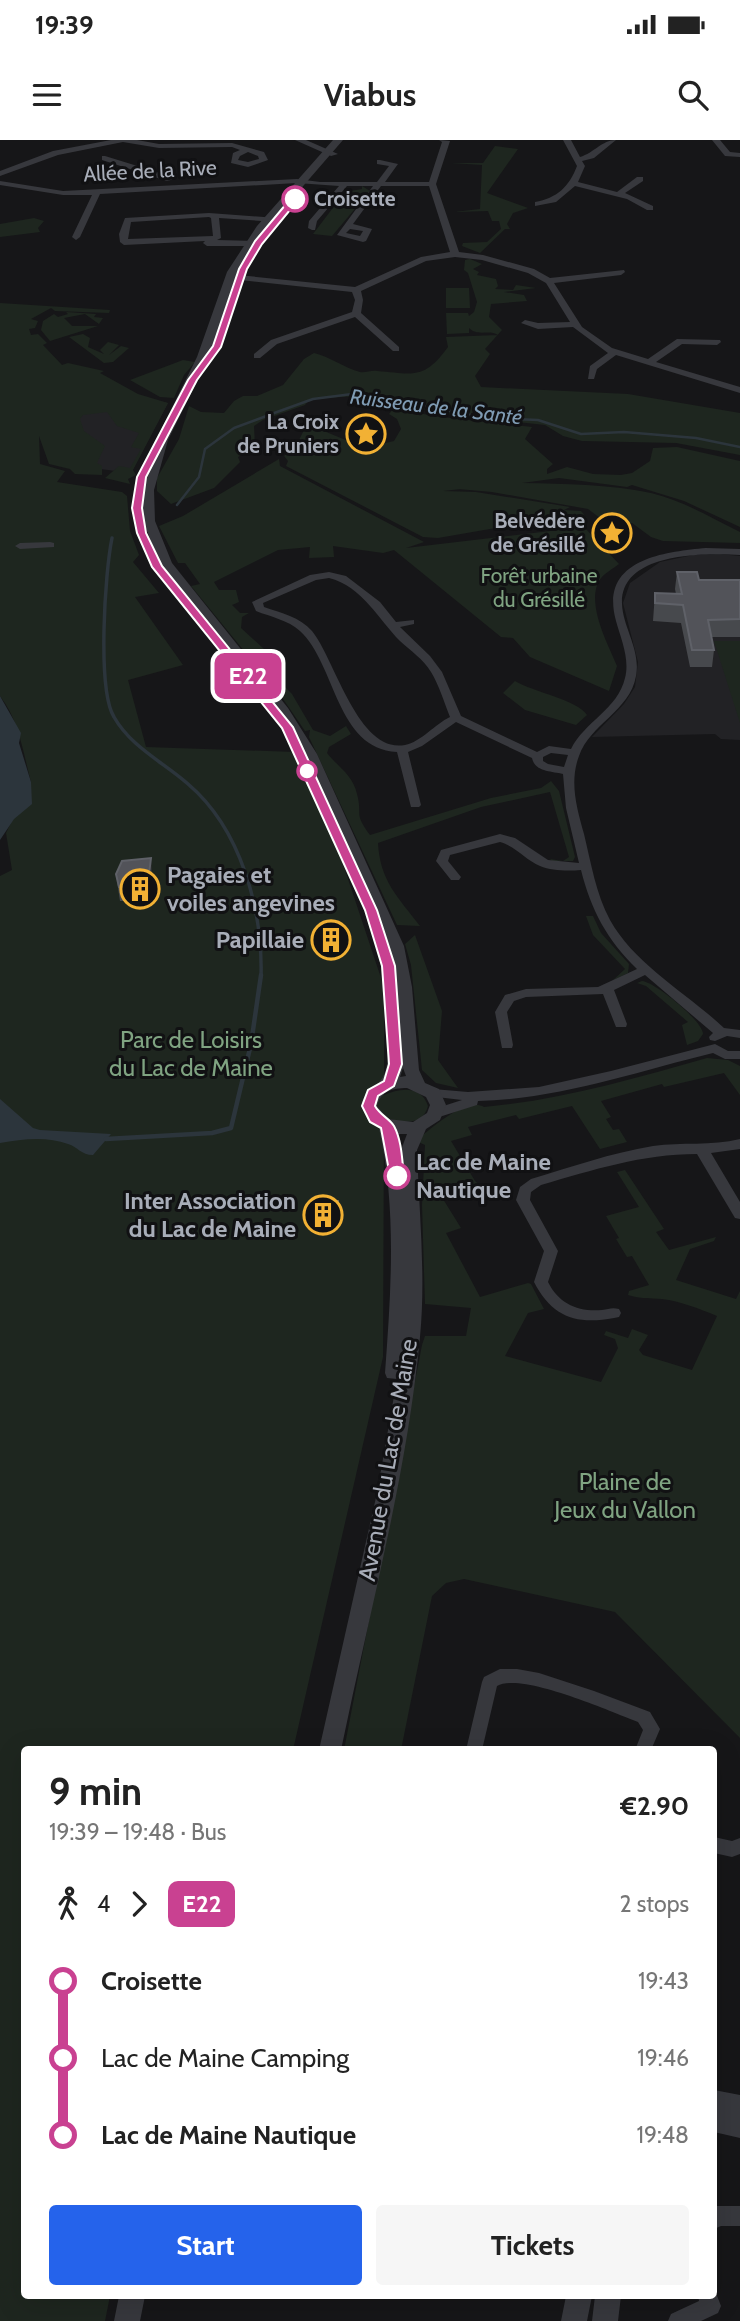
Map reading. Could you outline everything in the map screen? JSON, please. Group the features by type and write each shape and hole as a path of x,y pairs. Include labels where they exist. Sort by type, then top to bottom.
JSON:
{"street":[{"path":"0,174 56,153 123,140 159,146 211,142 248,149"},
{"path":"299,140 330,153"},
{"path":"338,140 254,242 235,277 217,347 193,380 162,440 143,489 139,522 152,558 288,727 367,900 383,943 392,991 396,1064 389,1083"},
{"path":"330,153 346,140"},
{"path":"447,140 432,184 454,254"},
{"path":"538,204 547,204 575,184 581,166 580,159 567,140"},
{"path":"580,159 591,156 612,140"},
{"path":"716,140 728,154 740,155"},
{"path":"105,158 170,179"},
{"path":"348,226 394,164 380,162"},
{"path":"619,194 640,179"},
{"name":"Allée de la Rive","path":"0,183 63,192 305,182 432,184"},
{"path":"312,228 313,222 345,184"},
{"path":"575,184 619,194 650,208"},
{"path":"76,237 97,192"},
{"path":"215,216 216,238 124,242 123,234 128,220 215,216 273,220"},
{"path":"172,248 182,244 254,242"},
{"path":"235,277 356,289 425,259 454,254 508,264 549,281 621,268 629,278"},
{"path":"549,281 576,324 591,340 615,352 740,390"},
{"path":"356,289 359,300 356,314"},
{"path":"356,314 396,349"},
{"path":"257,356 274,342 356,314"},
{"path":"525,323 538,326 576,324"},
{"path":"648,363 680,341 717,342"},
{"path":"590,377 593,368 615,352"},
{"path":"143,489 149,521 166,564 284,710 310,754 396,946 404,987 411,1070 417,1083"},
{"path":"20,546 50,545"},
{"path":"740,552 707,550 676,554 638,568 622,583 617,595 631,657 629,682 621,698 587,733 573,754 568,771 569,798 586,866 605,922 622,947 721,1033 740,1034"},
{"path":"456,718 441,724 411,747 402,749 376,740 352,718 320,650 302,627 257,605 264,597 325,569 342,578 365,595 437,672 456,718 537,755"},
{"path":"392,626 410,622"},
{"path":"402,749 415,805"},
{"path":"537,755 549,749 573,754"},
{"path":"537,755 538,762 545,767 568,771"},
{"path":"455,877 442,861 445,853 496,838 508,840 544,863 568,867 586,866"},
{"path":"506,1045 501,1012 509,998 526,993 607,989 647,969"},
{"path":"607,989 621,1024"},
{"path":"721,1033 713,1041 715,1048 726,1055 740,1055"},
{"path":"603,1078 483,1096 457,1097 433,1093 417,1083 389,1083 375,1091 369,1104 373,1116 387,1126 403,1129 419,1126 436,1113 476,1101 549,1095 715,1048"},
{"path":"433,1093 438,1103 436,1113"},
{"name":"Avenue du Lac de Maine","path":"318,1746 370,1528 394,1374 399,1299 397,1171 387,1126"},
{"name":"Avenue du Lac de Maine","path":"331,1746 371,1565 403,1395 411,1335 409,1150 419,1126"},
{"path":"614,1314 588,1315 558,1308 552,1302 541,1282 551,1251 523,1200 525,1190 536,1182 638,1154 667,1149 702,1150 740,1144"},
{"path":"702,1150 740,1214"},
{"path":"475,1746 490,1682 496,1675 505,1673 552,1684 644,1717 652,1729 645,1746"},
{"path":"717,1846 732,1849 740,1846"},
{"path":"717,2103 740,2107"},
{"path":"717,2121 740,2126"},
{"path":"717,2216 740,2216"},
{"path":"127,2321 131,2299"},
{"path":"574,2321 578,2299"},
{"path":"605,2321 608,2299"},
{"path":"678,2321 711,2306 709,2299"}],"shaded area":[{"path":"102,388 168,403 131,473 62,464 45,435"},
{"path":"693,555 740,556 740,740 721,739 715,734 592,737 624,704 635,687 638,662 623,603 630,583 660,562"},
{"path":"0,696 21,733 19,743 31,782 32,804 14,819 0,840"},
{"path":"0,1099 33,1128 111,1134 93,1155 52,1140 26,1139 0,1143"}],"green space":[{"path":"495,146 518,149 487,193 528,208 513,213 507,224 510,229 505,229 480,253 462,246 463,243 487,242 501,229 499,221 492,221 488,211 454,212 480,209 482,165 451,163 483,163"},
{"path":"362,186 370,191 332,236 313,234 345,192 362,189"},
{"path":"34,218 44,221 38,228 40,232 0,237 0,224"},
{"path":"470,259 482,264 473,269 479,272 477,275 496,279 498,286 495,289 513,290 516,285 536,288 504,292 524,295 527,301 491,304 489,317 502,330 498,335 476,332 469,328 469,333 447,334 446,313 468,313 469,316 474,312 477,302 468,273 464,270 465,260"},
{"path":"446,288 469,288 470,308 446,308"},
{"name":"Parc de Loisirs du Lac de Maine","path":"0,303 110,310 109,313 55,311 51,308 31,319 38,321 35,328 29,329 31,335 38,334 47,343 43,345 62,365 68,363 104,371 100,373 138,394 168,403 133,470 136,475 128,479 130,484 105,478 119,466 130,468 141,449 131,447 139,433 117,426 107,412 83,415 80,419 84,431 105,446 97,463 102,466 102,475 75,474 70,469 49,464 39,436 40,464 65,471 57,482 122,492 127,496 130,531 139,555 133,562 159,593 135,597 183,665 128,680 146,747 295,752 340,855 384,987 384,1095 403,1090 415,1091 425,1099 428,1106 421,1117 410,1122 384,1117 383,1357 294,1746 21,1746 21,2299 109,2299 105,2321 0,2321 0,876 12,870 6,833 31,782 16,726 0,696"},
{"path":"66,312 96,314 94,317 103,318 99,324 85,314 64,318 72,326 98,326 50,341 41,330 43,321 54,314 58,317 68,314"},
{"path":"83,334 90,338 88,347 104,354 100,350 108,342 119,345 109,355 121,346 129,348 113,362 104,363 69,337"},
{"path":"498,335 485,349 490,354 475,376 481,387 628,394 740,413 740,455 676,443 582,441 563,436 545,425 451,415 358,396 310,399 305,405 263,420 254,426 255,447 238,457 240,462 214,488 171,504 157,491 157,478 179,439 189,406 201,412 224,413 234,401 243,396 257,396 283,385 304,359 314,353 360,372 409,373 425,370 440,358 448,347 446,337"},
{"path":"183,360 195,362 184,375 174,398 160,397 130,380"},
{"path":"395,407 432,416 532,427 525,439 553,464 547,469 547,474 567,467 593,474 632,473 650,461 653,448 677,447 740,461 740,527 684,501 632,485 627,487 559,478 522,483 603,486 663,496 740,532 740,543 663,541 651,537 632,523 608,524 588,509 460,489 443,491 476,492 570,507 564,510 581,511 587,518 584,522 547,519 438,538 423,537 286,466 288,461 284,456 297,444 307,424 348,441 373,446 394,441 401,429 397,419 389,414"},
{"name":"Forêt urbaine du Grésillé","path":"279,459 280,466 424,542 406,548 584,527 619,564 601,578 596,587 595,598 599,622 617,666 609,691 530,657 513,638 501,637 394,550 383,553 333,546 334,557 309,558 310,547 278,550 214,582 219,590 236,590 239,602 232,605 240,613 249,613 242,617 241,628 264,649 273,652 268,655 283,685 292,694 313,730 330,736 346,726 351,734 329,747 327,753 355,787 360,818 370,835 491,798 541,788 551,781 559,791 575,857 573,861 563,861 569,857 550,792 481,807 378,843 386,878 420,926 397,925 309,737 310,730 305,731 281,696 191,586 200,584 185,563 178,563 159,526 183,516"},
{"path":"714,641 740,641 740,723"},
{"path":"515,681 574,705 587,715 576,725 525,710 503,693"},
{"path":"586,916 593,916 601,933 629,964 628,973 612,981 625,969 593,935"},
{"path":"415,935 442,1011 438,1060 458,1088 436,1083 422,1070 411,965 405,944"},
{"path":"642,981 667,995 695,1020 703,1034 698,1041 687,1045 682,1025 688,1022 646,986 637,983"},
{"name":"Plaine de Jeux du Vallon","path":"707,1058 728,1060 740,1066 740,1095 724,1073 664,1087 662,1084 601,1101 611,1117 606,1119 613,1130 619,1129 627,1142 600,1149 572,1106 519,1119 516,1115 468,1127 472,1135 451,1141 475,1181 483,1188 443,1199 461,1228 446,1233 480,1297 528,1283 544,1309 528,1313 505,1356 601,1382 618,1348 615,1339 604,1335 606,1331 628,1338 632,1329 648,1335 639,1350 643,1355 692,1370 717,1316 676,1302 628,1295 629,1291 649,1285 632,1256 627,1257 606,1216 639,1207 617,1172 625,1170 664,1229 656,1232 669,1250 716,1237 714,1241 690,1249 676,1280 736,1299 740,1291 740,1738 615,1612 464,1579 446,1583 432,1596 402,1746 345,1746 422,1345 425,1336 466,1336 471,1308 425,1304 422,1205 425,1145 416,1141 448,1116 468,1106 513,1104 624,1081"}],"building":[{"path":"677,572 697,572 699,580 740,580 740,619 708,620 714,650 692,650 683,605 655,603 655,593 682,594"},
{"path":"151,858 147,890 119,887 116,874 122,861"},
{"path":"338,1201 338,1214 310,1214 310,1202"}],"waterway":[{"name":"Ruisseau de la Santé","path":"177,505 199,477 205,449 234,428 313,399 360,393 486,418 538,420 581,434 624,432 696,438 740,447"},
{"name":"Ruisseau de la Santé","path":"112,538 104,630 109,703 114,717 129,737 188,784 206,802 235,847 253,898 261,951 261,975"},
{"name":"Ruisseau de la Santé","path":"106,1139 212,1133 231,1128 251,1044 261,975"}],"bus line":[{"name":"E22","path":"295,199 258,243 243,269 227,310 217,347 193,380 142,477 137,508 142,533 157,567 288,727 371,910 388,966 396,1064 389,1083 373,1094 369,1106 371,1114 387,1126 393,1143 397,1176"}],"place":[{"name":"Croisette","path":"295,199"},
{"name":"La Croix de Pruniers","path":"366,434"},
{"name":"Belvédère de Grésillé","path":"612,533"},
{"name":"Pagaies et voiles angevines","path":"140,889"},
{"name":"Papillaie","path":"331,940"},
{"name":"Lac de Maine Nautique","path":"397,1176"},
{"name":"Inter Association du Lac de Maine","path":"323,1215"}]}
